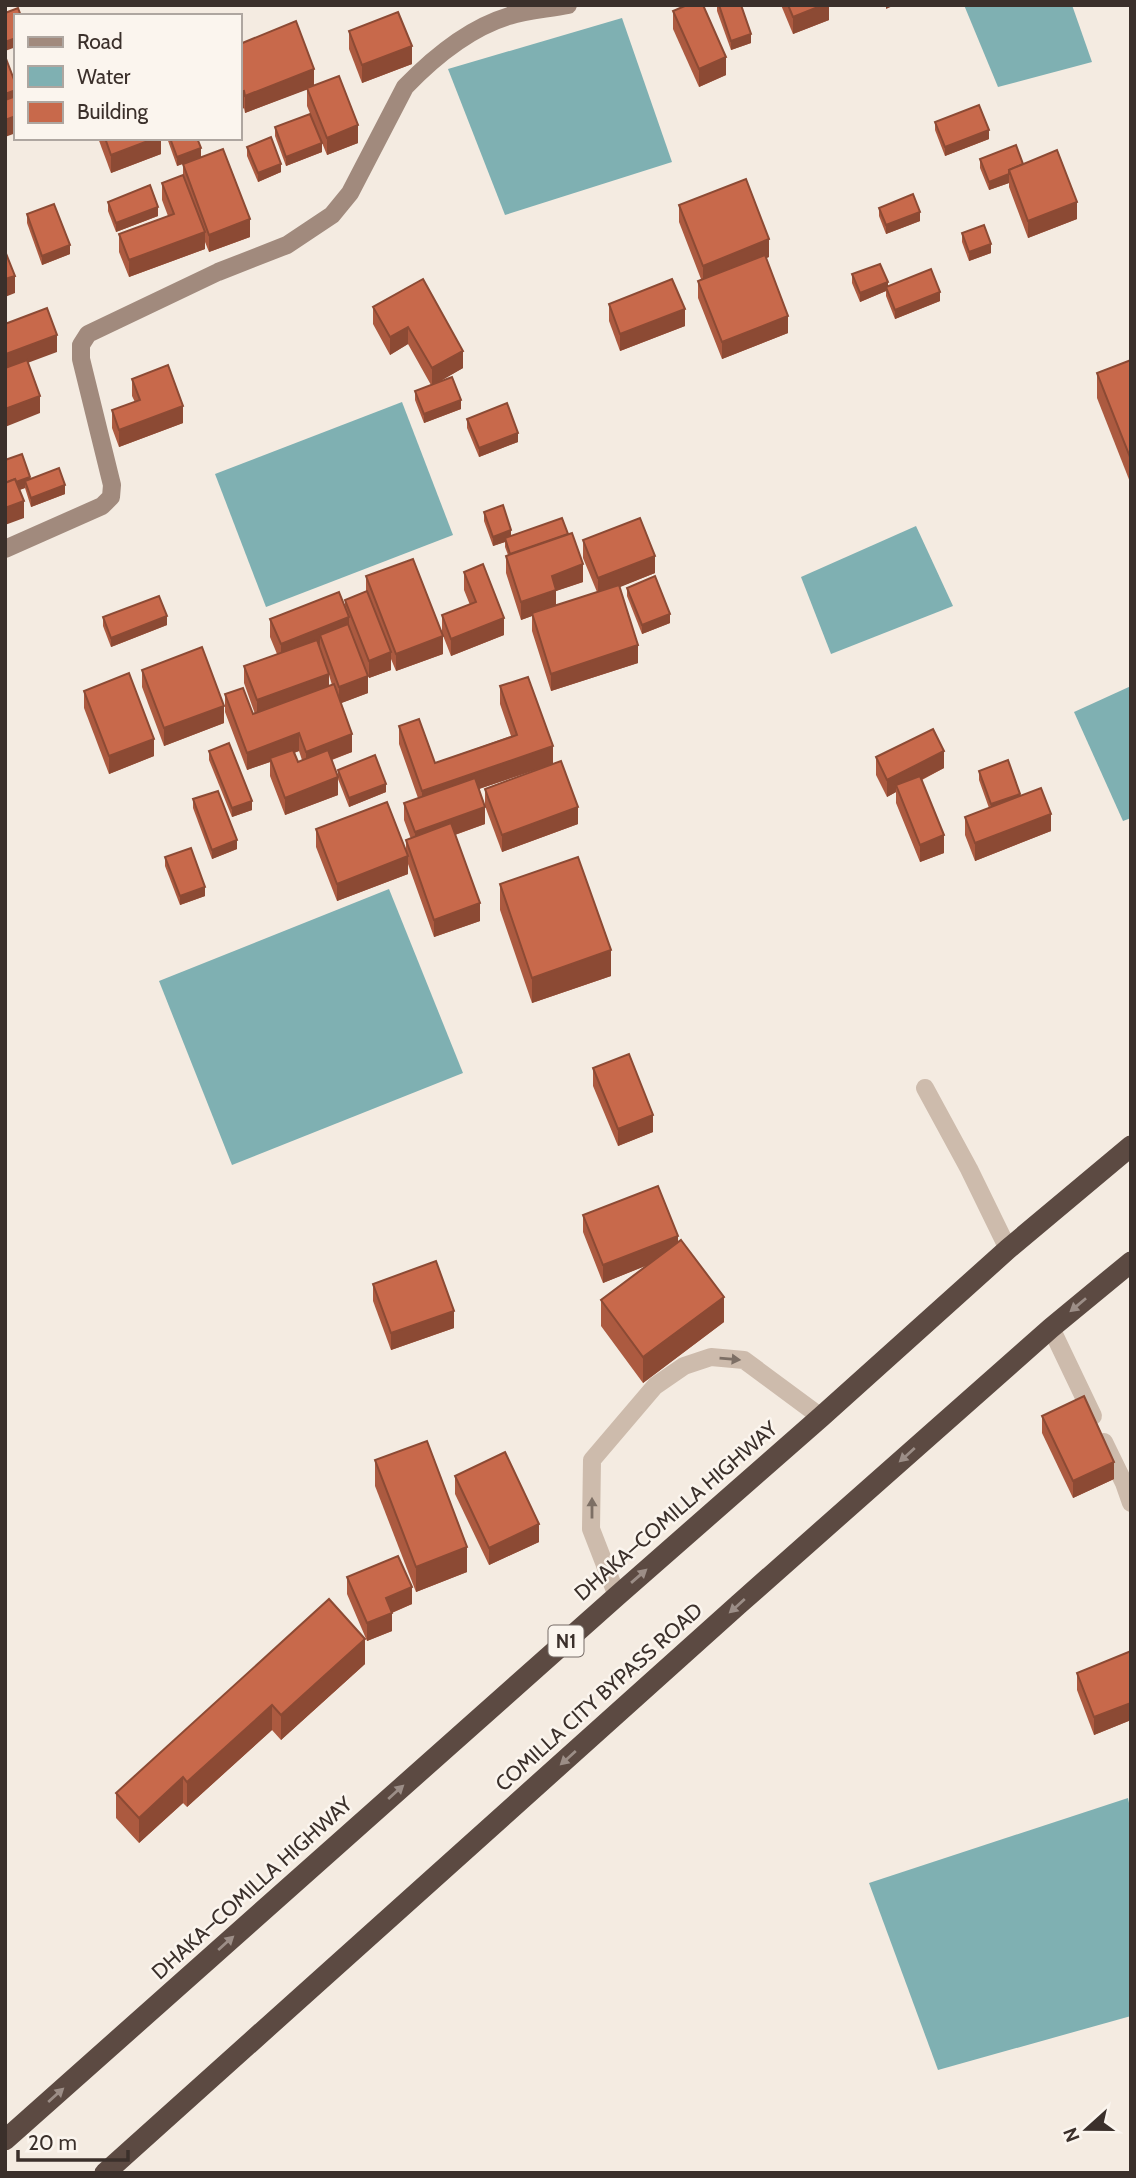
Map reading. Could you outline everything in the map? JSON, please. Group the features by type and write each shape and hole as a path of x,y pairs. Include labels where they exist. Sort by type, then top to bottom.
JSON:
{"highway":[{"name":"DHAKA–COMILLA HIGHWAY","path":"7,2134 1008,1249 1131,1146"},
{"name":"COMILLA CITY BYPASS ROAD","path":"105,2173 729,1613 1051,1328 1131,1262"}],"street":[{"path":"5,549 102,506 111,497 112,485 81,359 81,345 88,334 218,272 287,245 332,215 350,193 405,87 419,72 478,29 510,15 568,5"},
{"path":"925,1088 1008,1249"},
{"path":"1051,1328 1131,1503"},
{"path":"617,1595 591,1529 592,1460 655,1386 684,1366 711,1357 744,1360 821,1417"}],"water":[{"path":"964,5 1072,5 1092,62 998,87"},
{"path":"622,18 672,162 505,215 448,69"},
{"path":"402,402 453,535 266,607 215,474"},
{"path":"916,526 953,606 831,654 801,577"},
{"path":"1131,686 1131,818 1123,821 1074,712"},
{"path":"389,889 463,1073 232,1165 159,981"},
{"path":"1128,1798 1131,1813 1131,2016 938,2070 869,1883"}],"building":[{"path":"687,5 703,5 726,57 699,69 673,11"},
{"path":"719,5 741,5 751,34 731,41"},
{"path":"788,5 823,5 793,17"},
{"path":"18,8 20,14 14,14 14,39 5,42 5,13"},
{"path":"398,12 412,46 362,65 349,31"},
{"path":"296,21 314,69 245,96 242,92 242,43"},
{"path":"5,56 14,80 14,91 5,94"},
{"path":"339,76 358,125 327,138 307,88"},
{"path":"14,97 14,117 5,120 5,100"},
{"path":"979,105 989,130 945,147 935,122"},
{"path":"310,114 322,143 286,157 275,127"},
{"path":"271,137 281,164 258,173 247,147"},
{"path":"106,140 151,140 111,155"},
{"path":"171,140 198,140 201,148 177,157"},
{"path":"1016,145 1023,164 1009,170 1009,174 989,182 980,159"},
{"path":"223,149 250,219 209,235 183,164"},
{"path":"1057,150 1077,202 1028,221 1009,170"},
{"path":"183,175 205,232 129,260 119,234 174,214 162,183"},
{"path":"746,179 769,239 703,266 679,205"},
{"path":"150,185 158,207 116,223 108,202"},
{"path":"913,194 920,212 886,225 879,208"},
{"path":"54,204 70,245 42,256 27,214"},
{"path":"984,225 991,244 969,252 962,233"},
{"path":"5,251 15,276 5,279"},
{"path":"765,255 788,316 722,342 698,281"},
{"path":"880,264 888,282 860,293 852,274"},
{"path":"931,269 940,292 895,310 886,287"},
{"path":"423,279 463,351 432,368 408,327 390,337 373,307"},
{"path":"672,279 685,309 620,334 609,304"},
{"path":"47,308 57,335 6,354 5,324"},
{"path":"27,360 40,396 5,409 5,368"},
{"path":"1131,360 1131,457 1130,457 1097,373"},
{"path":"168,365 183,406 119,430 112,410 140,400 132,379"},
{"path":"452,377 461,400 424,414 415,391"},
{"path":"507,403 518,433 479,448 467,419"},
{"path":"22,454 30,477 5,483 5,460"},
{"path":"59,468 65,485 31,498 25,481"},
{"path":"15,479 24,501 5,508 5,483"},
{"path":"503,505 511,530 493,537 484,512"},
{"path":"562,518 568,534 510,554 505,538"},
{"path":"640,518 655,556 598,578 583,540"},
{"path":"572,533 583,564 552,576 556,590 521,602 506,556"},
{"path":"413,559 443,636 396,654 366,576"},
{"path":"483,564 504,618 451,639 442,615 476,602 464,572"},
{"path":"655,576 670,614 642,625 627,588"},
{"path":"619,585 638,645 551,674 532,613"},
{"path":"367,591 391,652 369,661 345,600"},
{"path":"339,592 349,617 281,644 270,619"},
{"path":"159,596 167,616 111,638 103,617"},
{"path":"348,624 368,676 339,687 320,635"},
{"path":"317,640 329,674 257,700 244,666"},
{"path":"202,647 224,706 164,728 142,670"},
{"path":"129,673 154,739 109,756 84,691"},
{"path":"528,677 553,746 422,791 399,726 419,719 435,763 517,735 500,686"},
{"path":"334,684 352,734 306,752 299,733 247,753 225,694 243,688 253,714"},
{"path":"933,729 944,751 887,780 876,757"},
{"path":"229,743 252,801 232,808 209,751"},
{"path":"293,750 298,762 328,750 338,777 285,798 270,758"},
{"path":"375,755 386,784 349,798 338,770"},
{"path":"1008,760 1020,794 991,804 979,771"},
{"path":"561,761 578,807 502,835 485,789"},
{"path":"920,776 944,835 920,845 896,785"},
{"path":"475,778 485,807 415,832 404,803"},
{"path":"1041,788 1051,814 975,843 965,817"},
{"path":"218,791 237,840 212,850 193,799"},
{"path":"387,802 408,856 337,884 316,829"},
{"path":"451,823 480,903 434,920 406,840"},
{"path":"191,848 205,887 180,896 165,857"},
{"path":"578,857 611,950 532,978 500,884"},
{"path":"629,1054 653,1115 618,1129 593,1068"},
{"path":"658,1186 678,1236 603,1265 583,1215"},
{"path":"681,1240 724,1297 643,1357 601,1300"},
{"path":"436,1261 454,1311 391,1333 373,1284"},
{"path":"1084,1396 1114,1462 1073,1481 1042,1416"},
{"path":"427,1441 467,1547 416,1567 375,1460"},
{"path":"505,1452 539,1524 489,1548 455,1476"},
{"path":"398,1556 412,1587 386,1598 392,1613 367,1623 347,1577"},
{"path":"329,1599 365,1639 281,1715 272,1705 187,1782 183,1777 139,1818 116,1793"},
{"path":"1131,1651 1131,1703 1094,1717 1077,1673"}]}
